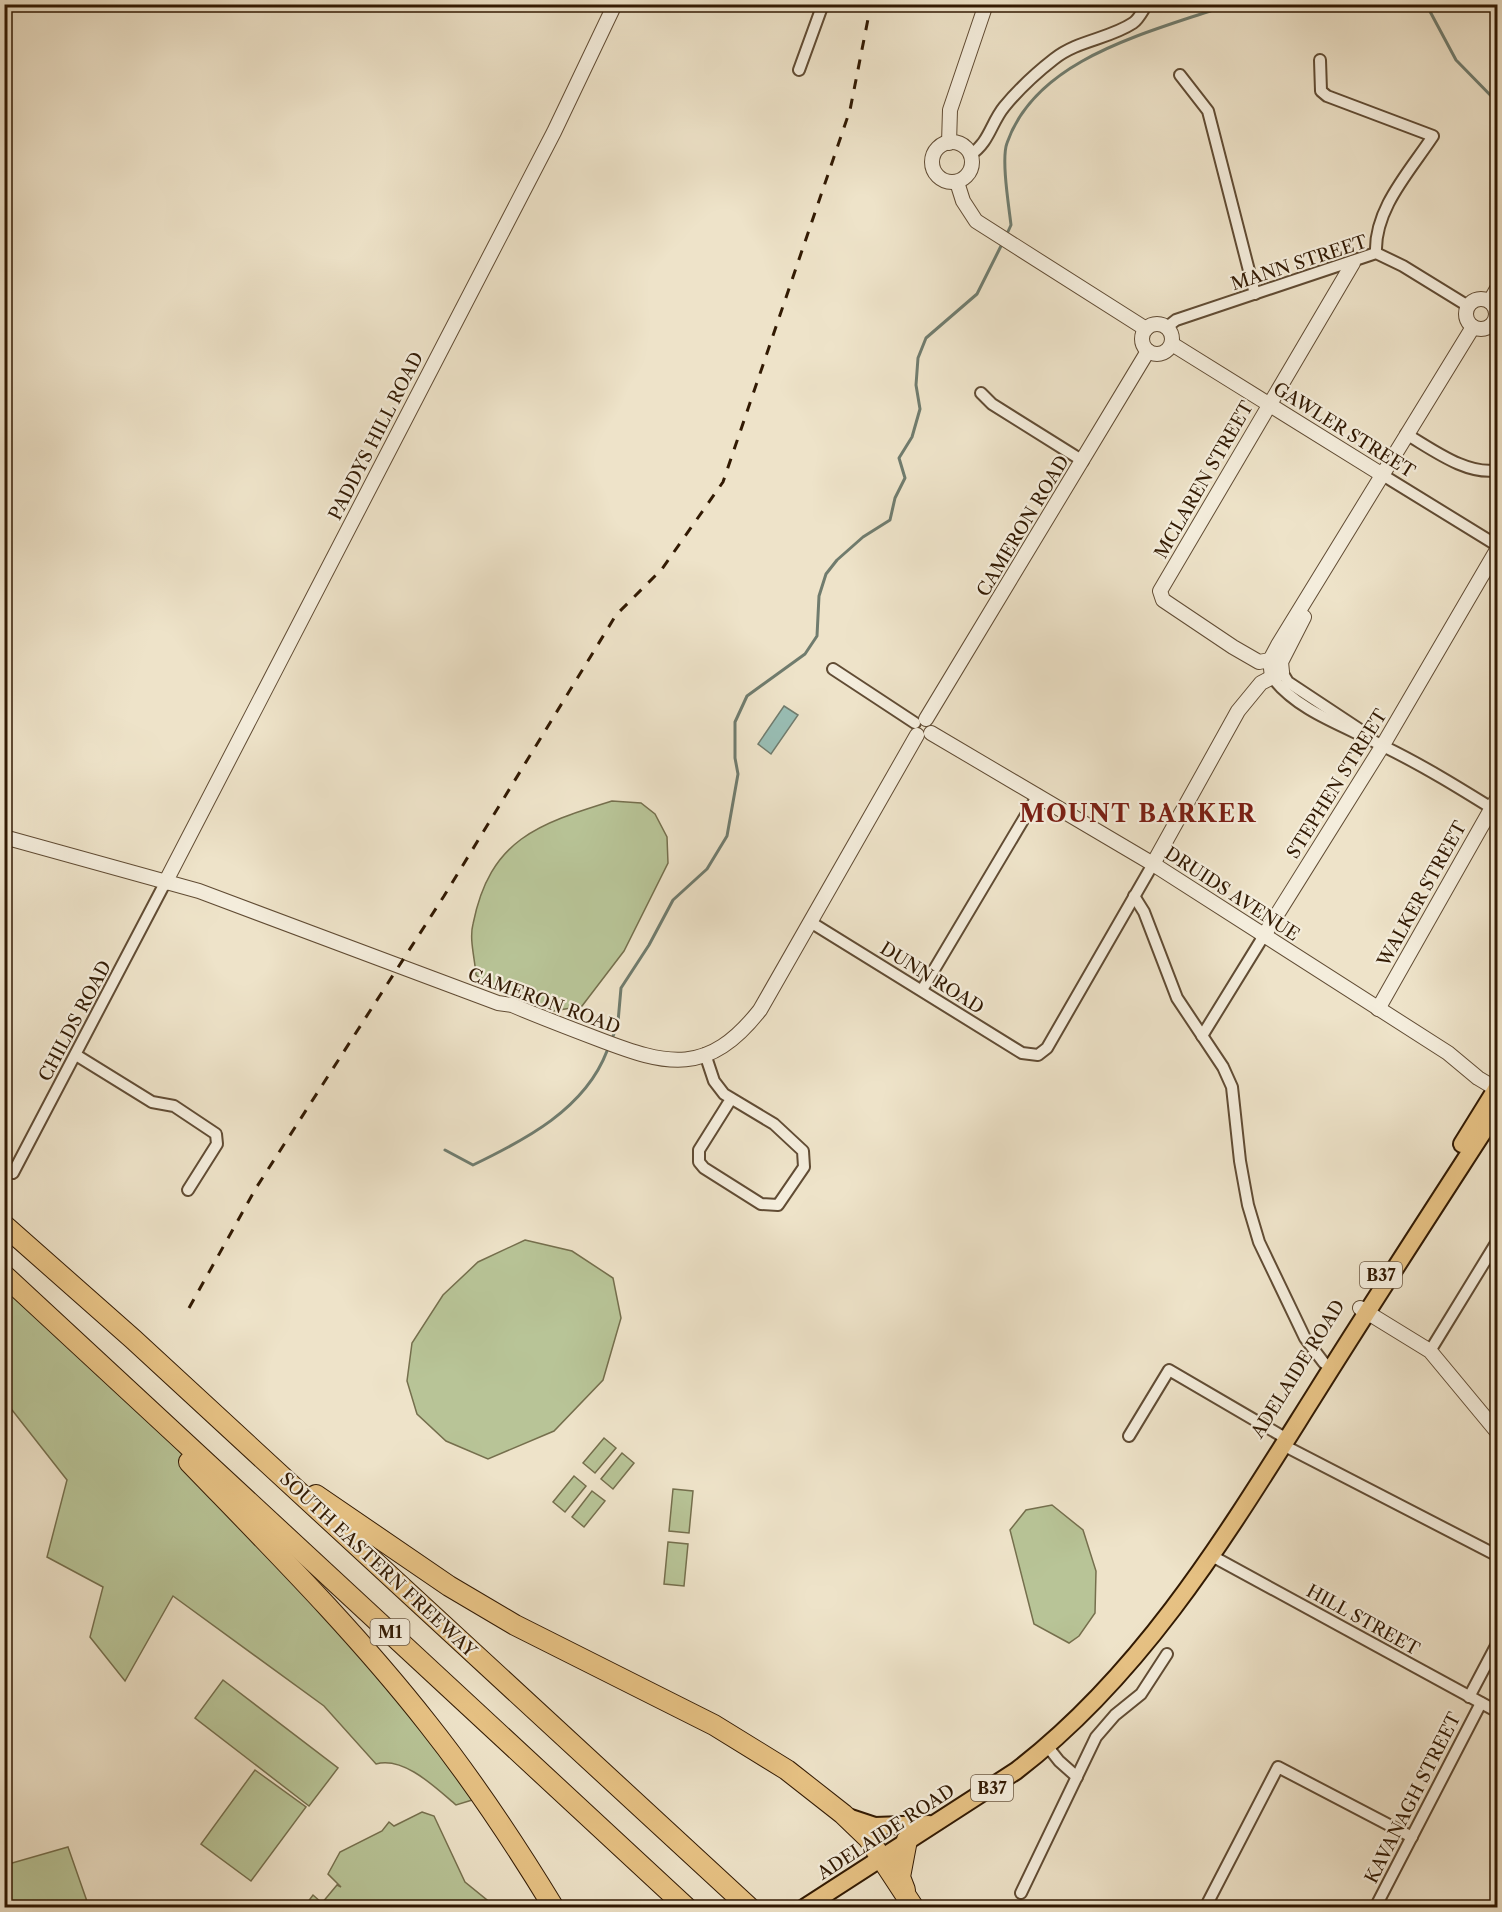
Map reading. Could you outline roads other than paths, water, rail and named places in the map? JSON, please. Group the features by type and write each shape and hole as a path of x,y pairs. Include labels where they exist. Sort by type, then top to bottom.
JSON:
{"highway":[{"name":"SOUTH EASTERN FREEWAY","path":"4,1225 750,1908"},
{"name":"M1","path":"4,1275 687,1908"},
{"path":"93,1356 112,1381 385,1672 476,1788 554,1908"},
{"path":"259,1457 448,1586 515,1625 745,1742 787,1770 843,1814 868,1838 880,1859 910,1900"},
{"path":"907,1840 900,1877 910,1900"}],"main road":[{"name":"ADELAIDE ROAD","path":"804,1908 996,1785 1048,1747 1126,1668 1212,1557 1324,1364 1364,1310 1497,1086"},
{"name":"ADELAIDE ROAD","path":"1282,1439 1497,1109"},
{"path":"843,1814 875,1826 933,1824"}],"street":[{"name":"PADDYS HILL ROAD","path":"165,883 554,132 615,4"},
{"path":"802,61 823,4"},
{"path":"949,143 950,110 986,4"},
{"path":"970,155 985,144 993,123 1005,106 1055,57 1088,40 1112,33 1135,22 1148,4"},
{"path":"1320,60 1321,91 1327,96 1433,136 1390,200 1376,238 1376,253"},
{"path":"1180,75 1208,111 1255,294"},
{"path":"949,143 960,144 970,155 970,172 957,182 943,180 936,174 933,165 937,150 949,143"},
{"path":"957,182 968,211 976,221 1146,329"},
{"name":"MANN STREET","path":"1167,327 1176,320 1353,263 1376,253 1403,266 1468,306"},
{"name":"MCLAREN STREET","path":"1270,660 1259,662 1233,647 1163,600 1160,591 1353,263"},
{"path":"1490,301 1497,287"},
{"path":"1476,300 1490,301 1496,309 1496,322 1483,328 1473,327 1466,315 1468,306 1476,300"},
{"path":"1155,324 1167,327 1171,333 1172,344 1163,353 1148,351 1143,342 1146,329 1155,324"},
{"path":"1473,327 1381,474 1270,660 1277,674 1280,688 1342,728 1437,774 1494,810"},
{"name":"GAWLER STREET","path":"1172,344 1497,547"},
{"name":"CAMERON ROAD","path":"4,837 199,891 414,973 498,1003 512,1005 610,1044 663,1060 705,1054 735,1038 760,1010 812,923 919,726 1148,351"},
{"path":"981,393 992,405 1083,460"},
{"path":"1406,434 1457,462 1485,473 1497,470"},
{"name":"STEPHEN STREET","path":"1202,1036 1383,746 1497,547"},
{"path":"1324,1364 1311,1349 1259,1242 1248,1205 1240,1161 1232,1087 1223,1067 1177,998 1144,912 1134,896 1238,711 1261,683 1277,674 1330,560"},
{"path":"833,669 919,726"},
{"name":"DRUIDS AVENUE","path":"919,726 923,737 931,733 1154,864 1263,937 1497,1086"},
{"path":"922,990 1038,795"},
{"name":"WALKER STREET","path":"1378,1009 1494,810"},
{"name":"CHILDS ROAD","path":"13,1173 165,883"},
{"name":"DUNN ROAD","path":"812,923 1022,1053 1038,1055 1047,1048 1134,896"},
{"path":"705,1054 718,1087 731,1099 774,1124 803,1151 804,1167 778,1205 761,1204 704,1168 699,1162 699,1150 731,1099"},
{"path":"76,1055 152,1102 174,1106 216,1134 218,1144 188,1190"},
{"path":"1430,1351 1497,1240"},
{"path":"1364,1310 1430,1351 1497,1433"},
{"path":"1129,1436 1169,1370 1282,1439 1497,1556"},
{"name":"HILL STREET","path":"1212,1557 1497,1712"},
{"path":"1469,1697 1497,1642"},
{"path":"1021,1893 1096,1737 1114,1714 1141,1694 1167,1654"},
{"name":"KAVANAGH STREET","path":"1375,1908 1481,1703"},
{"path":"1048,1747 1059,1761 1077,1777"},
{"path":"1205,1908 1278,1767 1412,1837"}],"water":[{"path":"784,706 798,715 771,754 758,744"}],"waterway":[{"path":"1006,236 1011,225 1005,150 1022,113 1044,89 1070,68 1101,51 1134,37 1230,4"},
{"path":"1426,4 1456,60 1498,103"},
{"path":"612,1039 618,1022 621,988 649,945 673,900 707,869 727,836 738,774 735,758 735,722 747,696 805,654 817,636 819,596 826,574 837,560 863,537 890,520 895,498 905,478 899,458 912,437 920,409 916,385 918,358 926,338 977,294 1003,242"},
{"path":"445,1150 473,1165 513,1145 569,1106 597,1072 607,1051"}],"railway":[{"path":"189,1308 256,1188 444,896 616,615 662,569 723,482 850,110 871,4"}],"district":[{"name":"MOUNT BARKER","path":"1138,814"}]}
